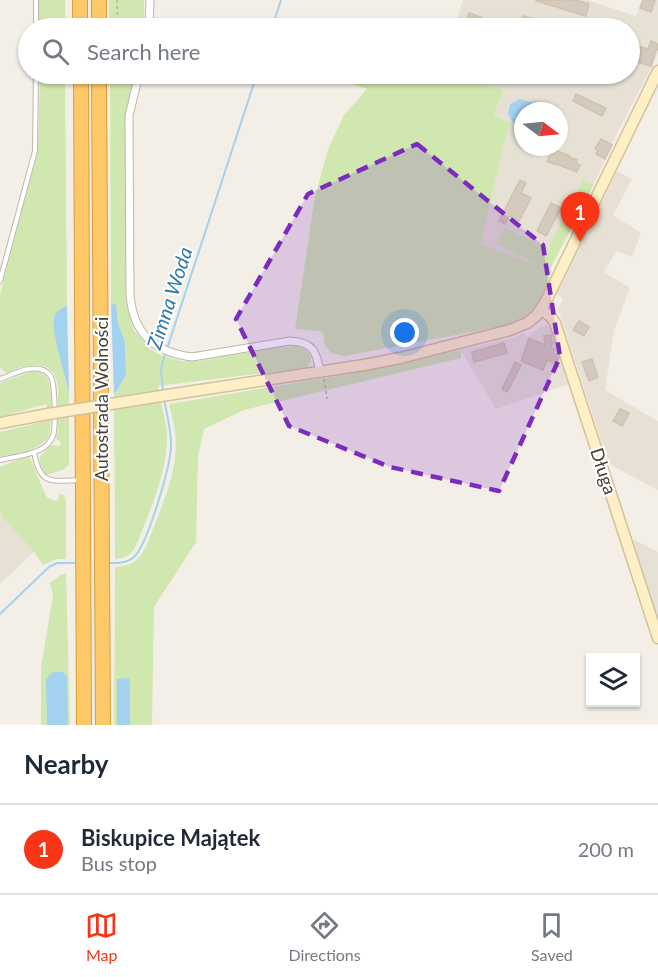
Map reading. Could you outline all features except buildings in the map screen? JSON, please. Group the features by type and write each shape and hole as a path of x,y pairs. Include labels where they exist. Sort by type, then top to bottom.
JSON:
{"highway":[{"path":"80,0 80,18"},
{"path":"99,0 99,18"},
{"name":"Autostrada Wolności","path":"81,84 84,725"},
{"name":"Autostrada Wolności","path":"99,84 103,725"}],"main road":[{"path":"0,423 400,358 510,330 533,320 541,309 658,71"},
{"name":"Długa","path":"541,309 553,318 557,329 658,638"}],"street":[{"path":"149,18 150,0"},
{"path":"137,84 129,116 130,294 131,307 142,333 156,346 178,355 192,357 298,341 311,347 316,353 322,372"}],"lane":[{"path":"36,0 36,18"},
{"path":"0,281 36,152 36,84"},
{"path":"0,378 30,368 39,368 45,370 51,377 54,388 53,436 45,447 0,460"},
{"path":"34,452 37,466 46,479 82,480"}],"path":[{"path":"117,0 118,18"},
{"path":"322,372 327,399"}],"highlighted area":[{"path":"417,144 543,245 560,357 499,491 390,467 289,426 236,319 308,194"}],"shaded area":[{"path":"463,0 587,0 636,16 642,0 658,0 658,53 549,270 481,244 510,124 494,115 504,91 478,84 640,84 640,18 457,18"},
{"path":"617,171 632,179 613,215 641,233 632,257 616,251 604,272 630,288 614,330 605,390 658,421 658,490 609,464 558,309 563,298 557,294"},
{"path":"547,325 552,331 572,383 496,409 461,350 523,333 528,336"},
{"path":"0,510 2,517 34,552 0,584"},
{"path":"633,539 658,552 658,621"}],"green space":[{"path":"39,0 65,0 65,18 39,18"},
{"path":"109,0 144,0 144,18 109,18"},
{"path":"40,84 65,84 67,305 54,317 54,329 69,393 69,464 63,470 46,475 41,466 40,456 52,445 59,446 61,443 56,438 58,396 56,378 52,371 41,365 27,366 7,373 1,369 0,365 0,294 38,150"},
{"path":"110,84 132,84 126,110 126,303 134,330 150,349 160,355 181,361 200,361 274,347 297,346 307,351 311,362 306,368 158,386 167,437 161,480 135,548 126,556 115,559 114,395 126,375 125,342 118,323 116,305 111,305"},
{"path":"353,84 481,84 504,90 494,115 510,123 481,244 542,267 497,244 505,228 548,248 583,180 594,184 550,269 552,271 539,302 525,319 509,325 345,356 331,353 324,344 324,334 320,331 295,329 315,196 329,147 344,115 367,89"},
{"path":"461,350 461,358 244,410 204,429 198,456 196,542 154,607 152,725 114,725 115,567 130,564 143,552 167,491 176,447 175,429 169,404 355,373"},
{"path":"33,371 40,373 49,381 50,433 42,444 36,447 0,457 0,432 47,421 46,404 0,417 0,383"},
{"path":"25,457 30,458 47,497 57,501 60,494 64,495 66,501 66,559 57,559 43,565 2,517 0,467"},
{"path":"66,573 70,725 41,725 41,668 53,595 50,583"}],"water":[{"path":"520,99 530,102 514,102"},
{"path":"514,102 514,124 508,114 510,104"},
{"path":"116,304 118,323 125,342 126,375 114,395 111,305"},
{"path":"67,305 69,394 54,325 56,314"},
{"path":"55,672 63,672 67,677 68,725 47,725 46,679"},
{"path":"129,678 130,725 117,725 117,679"}],"waterway":[{"name":"Zimna Woda","path":"275,18 281,0"},
{"name":"Zimna Woda","path":"163,391 162,364 254,84"},
{"name":"Zimna Woda","path":"106,563 123,562 133,558 139,551 151,523 170,455 170,428 164,399"},
{"name":"Zimna Woda","path":"0,614 49,567 57,563 79,563"}],"place":[{"name":"Biskupice Majątek","path":"580,242"}]}
